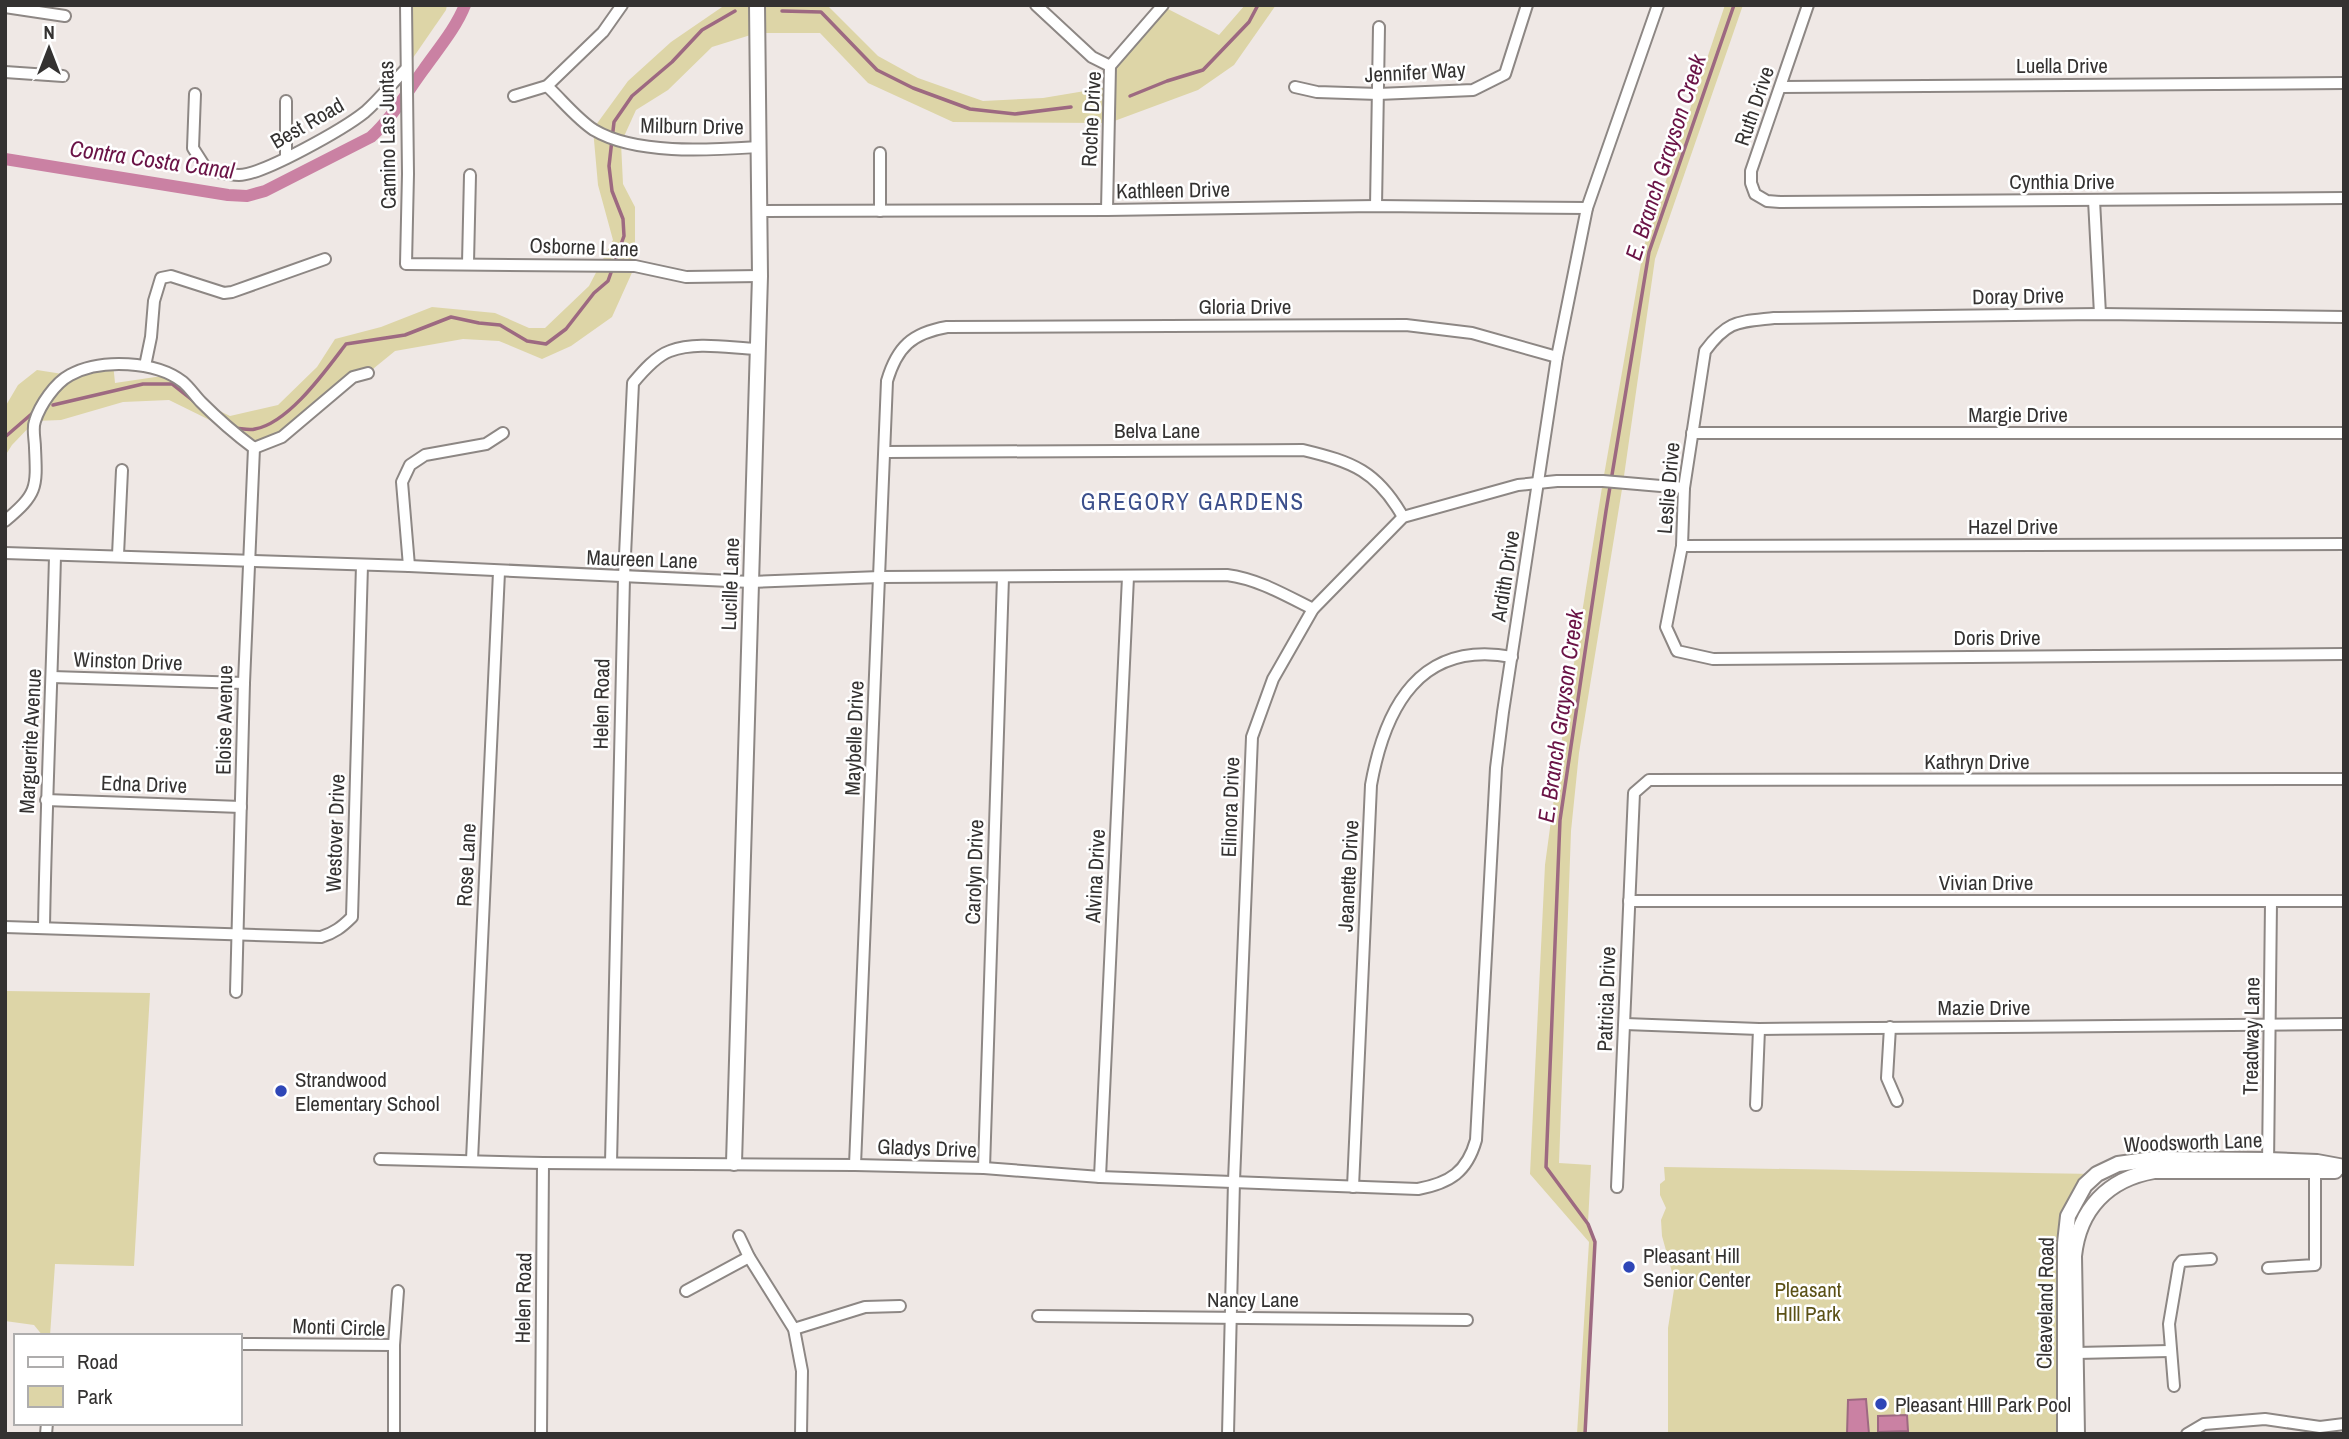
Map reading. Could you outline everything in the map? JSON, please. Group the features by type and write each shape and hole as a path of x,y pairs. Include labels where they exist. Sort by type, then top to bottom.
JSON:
{"street":[{"name":"Camino Las Juntas","path":"406,5 407,264"},
{"path":"514,96 547,86 603,32 622,5"},
{"name":"Lucille Lane","path":"734,1163 760,276 757,5"},
{"path":"1035,5 1091,57 1110,66"},
{"name":"Roche Drive","path":"1107,211 1110,66 1163,5"},
{"name":"Jennifer Way","path":"1295,87 1317,92 1378,94 1473,90 1505,74 1527,5"},
{"name":"Ardith Drive","path":"1466,1166 1476,1140 1496,768 1558,357 1587,208 1658,5"},
{"name":"Ruth Drive","path":"1780,202 1767,201 1755,194 1751,171 1808,5"},
{"path":"5,6 65,16"},
{"path":"1376,206 1379,27"},
{"path":"5,72 63,76"},
{"name":"Best Road","path":"195,94 193,148 207,170 241,175 257,172 286,158 364,112 406,73"},
{"name":"Luella Drive","path":"1781,87 2344,83"},
{"name":"Milburn Drive","path":"547,86 593,129 621,143 649,148 757,146"},
{"path":"286,101 286,158"},
{"path":"880,153 880,211"},
{"path":"468,263 470,175"},
{"name":"Cynthia Drive","path":"1780,202 2344,198"},
{"path":"2094,200 2100,314"},
{"name":"Kathleen Drive","path":"759,211 1107,211 1376,206 1587,208"},
{"path":"145,366 154,301 161,278 171,276 224,293 325,259"},
{"name":"Osborne Lane","path":"407,264 635,266 686,277 760,276"},
{"name":"Doray Drive","path":"1705,351 1718,333 1733,325 1774,318 2100,314 2344,317"},
{"name":"Gloria Drive","path":"929,331 947,327 1406,325 1472,333 1558,357"},
{"name":"Maybelle Drive","path":"855,1165 887,382 893,363 915,337 929,331"},
{"name":"Helen Road","path":"611,1163 624,577 633,383 646,368 668,351 695,346 757,349"},
{"name":"Leslie Drive","path":"1666,627 1682,546 1684,488 1705,351"},
{"path":"5,521 27,503 34,491 35,421 50,393 69,375 113,363 145,366 183,382 230,430 254,448 282,437 353,377 368,373"},
{"path":"409,566 402,482 410,465 425,455 486,444 503,433"},
{"name":"Margie Drive","path":"1692,433 2344,433"},
{"name":"Eloise Avenue","path":"236,992 248,562 254,448"},
{"name":"Belva Lane","path":"886,452 1303,450 1331,457 1369,474 1390,494 1403,517"},
{"path":"118,555 122,470"},
{"path":"1403,517 1518,485 1603,481 1684,488"},
{"name":"Elinora Drive","path":"1227,1434 1229,1318 1252,737 1273,678 1313,609 1403,517"},
{"name":"Hazel Drive","path":"1682,546 2344,544"},
{"name":"Maureen Lane","path":"5,553 409,566 751,582 880,577 1227,575 1260,583 1313,609"},
{"name":"Marguerite Avenue","path":"44,927 55,556"},
{"name":"Westover Drive","path":"5,927 320,937 333,934 352,916 362,565"},
{"name":"Rose Lane","path":"472,1160 499,572"},
{"name":"Carolyn Drive","path":"984,1168 1003,577"},
{"name":"Alvina Drive","path":"1100,1177 1128,577"},
{"name":"Doris Drive","path":"1666,627 1677,652 1713,659 2344,654"},
{"name":"Jeanette Drive","path":"1353,1187 1371,785 1377,754 1399,700 1424,673 1453,657 1492,653 1511,656"},
{"name":"Winston Drive","path":"52,677 244,683"},
{"name":"Kathryn Drive","path":"1634,812 1634,793 1649,780 2344,779"},
{"name":"Edna Drive","path":"46,800 241,807"},
{"name":"Patricia Drive","path":"1617,1187 1634,812"},
{"name":"Vivian Drive","path":"1629,901 2344,901"},
{"name":"Treadway Lane","path":"2268,1165 2271,902"},
{"name":"Mazie Drive","path":"1625,1024 1759,1029 2344,1024"},
{"path":"1890,1027 1887,1078 1897,1101"},
{"path":"1756,1105 1759,1029"},
{"name":"Gladys Drive","path":"380,1158 543,1163 734,1163 984,1168 1100,1177 1418,1189 1436,1186 1466,1166"},
{"name":"Woodsworth Lane","path":"2097,1174 2109,1167 2134,1161 2268,1165 2315,1172 2344,1169"},
{"name":"Woodsworth Lane","path":"2079,1230 2096,1198 2108,1188 2137,1174 2317,1162 2344,1169"},
{"name":"Helen Road","path":"541,1434 543,1163"},
{"path":"2268,1268 2315,1265 2315,1172"},
{"path":"2097,1174 2108,1188"},
{"name":"Cleaveland Road","path":"2065,1434 2065,1243 2068,1216 2085,1185 2097,1174"},
{"name":"Cleaveland Road","path":"2077,1434 2074,1256 2079,1230"},
{"path":"739,1236 794,1329 802,1371 801,1434"},
{"path":"686,1291 749,1257"},
{"path":"2174,1387 2169,1324 2179,1265 2182,1261 2211,1259"},
{"path":"394,1345 398,1291"},
{"path":"794,1329 865,1307 900,1306"},
{"name":"Nancy Lane","path":"1038,1316 1467,1320"},
{"name":"Monti Circle","path":"242,1344 394,1345 394,1434"},
{"path":"2076,1353 2170,1350"},
{"path":"2188,1434 2204,1424 2265,1419 2320,1431 2344,1424"}],"green space":[{"path":"406,5 447,5 406,68"},
{"path":"725,5 827,5 878,56 918,78 983,101 1043,98 1109,87 1110,66 1162,6 1219,35 1245,5 1276,5 1234,65 1198,90 1109,123 953,122 868,83 820,33 757,33 712,47 668,90 636,110 621,143 623,184 635,207 635,266 612,317 571,346 542,359 499,341 463,339 395,351 368,373 353,377 282,437 254,448 230,430 169,400 123,402 61,420 35,421 5,456 5,407 18,385 37,370 69,375 113,363 115,383 169,375 201,402 230,416 278,405 317,367 335,339 381,327 432,307 495,313 529,328 545,328 589,286 613,240 598,185 593,129 628,81 671,42"},
{"path":"1725,5 1743,5 1655,259 1623,483 1579,753 1571,831 1559,1163 1591,1165 1588,1223 1595,1242 1585,1434 1577,1434 1589,1242 1530,1174 1545,865 1603,481 1644,246"},
{"path":"5,991 150,993 134,1266 55,1264 50,1334 41,1334 34,1325 5,1321"},
{"name":"Pleasant HIll Park","path":"1664,1167 2097,1174 2074,1202 2065,1434 1668,1434 1668,1328 1675,1283 1662,1236 1661,1220 1666,1208 1660,1195 1660,1184 1665,1180"}],"shaded area":[{"path":"1866,1399 1869,1434 1847,1434 1848,1400"},
{"path":"1907,1415 1908,1431 1878,1432 1878,1416"}],"waterway":[{"name":"Contra Costa Canal","path":"5,159 228,195 247,196 265,191 371,137 379,130 441,46 465,5"},
{"path":"1130,96 1203,70 1249,22 1258,5"},
{"name":"E. Branch Grayson Creek","path":"1585,1434 1595,1242 1588,1224 1546,1167 1560,820 1606,511 1649,252 1734,5"},
{"path":"233,428 255,429 281,417 306,394 346,344 405,335 451,317 500,325 527,341 546,344 566,329 594,293 608,281 624,236 623,219 612,191 609,166 614,122 632,96 672,62 702,30 735,11"},
{"path":"782,11 821,12 877,70 913,88 970,109 1015,114 1071,107"},
{"path":"53,405 143,384 172,384 196,403"},
{"path":"5,437 35,411"}],"place":[{"name":"Strandwood Elementary School","path":"281,1091"},
{"name":"Pleasant Hill Senior Center","path":"1629,1267"},
{"name":"Pleasant HIll Park Pool","path":"1881,1404"}],"district":[{"name":"GREGORY GARDENS","path":"1193,501"}]}
